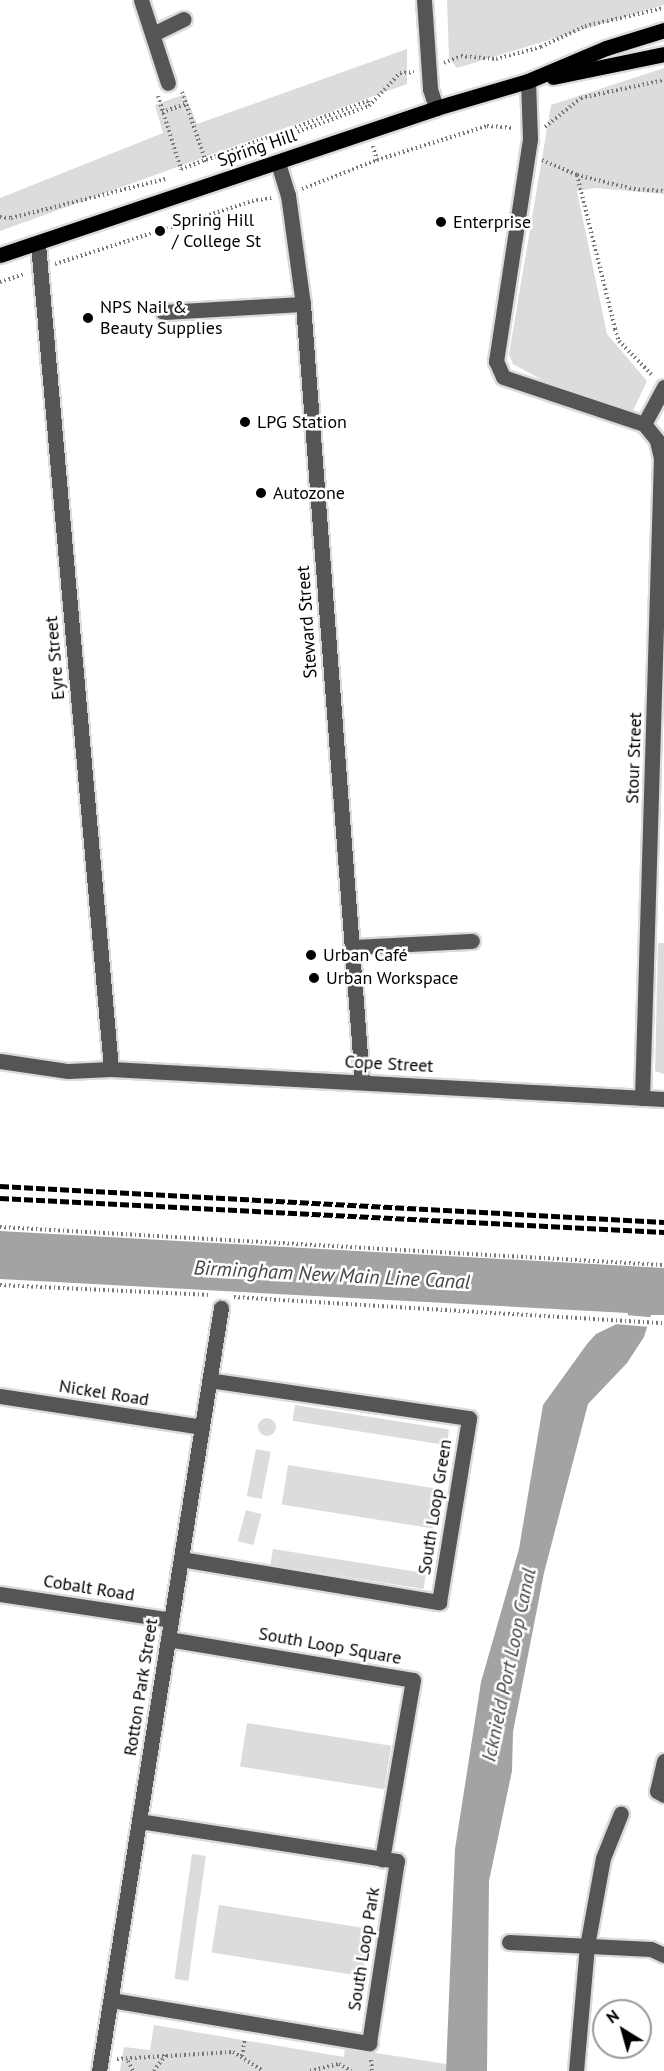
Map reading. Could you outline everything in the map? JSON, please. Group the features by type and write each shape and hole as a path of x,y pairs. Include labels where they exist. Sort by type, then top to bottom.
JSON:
{"main road":[{"name":"Spring Hill","path":"0,255 278,163 368,130 528,81 606,48 664,30"},
{"name":"Spring Hill","path":"528,81 620,66 664,54"}],"street":[{"path":"141,0 168,83"},
{"path":"424,0 429,70 436,108"},
{"path":"153,34 184,19"},
{"path":"528,81 528,154 496,361 503,376 644,424 664,387"},
{"name":"Steward Street","path":"278,163 288,195 303,304 362,1082"},
{"name":"Eyre Street","path":"38,244 111,1069"},
{"path":"163,312 303,304"},
{"name":"Stour Street","path":"642,1098 661,458 657,440 644,424"},
{"path":"352,947 472,941"},
{"name":"Cope Street","path":"0,1061 70,1071 111,1069 664,1099"},
{"name":"Rotton Park Street","path":"100,2063 224,1300"},
{"name":"South Loop Green","path":"181,1559 440,1602 469,1418 210,1380"},
{"name":"Nickel Road","path":"0,1396 202,1427"},
{"name":"Cobalt Road","path":"0,1594 171,1620"},
{"name":"South Loop Square","path":"168,1639 413,1680 382,1859"},
{"path":"664,1761 657,1791 664,1795"},
{"path":"576,2071 587,1946 603,1858 621,1813"},
{"path":"139,1821 382,1859"},
{"name":"South Loop Park","path":"111,2000 369,2043 397,1861 382,1859"},
{"path":"509,1942 651,1950 664,1955"}],"path":[{"path":"207,165 177,80 155,88 183,174 369,106 400,73 429,70 461,56 496,59 541,47 585,26 664,8"},
{"path":"0,282 252,201 288,195 377,160 368,130 368,101 181,169"},
{"path":"162,112 186,104"},
{"path":"528,154 577,176 634,189 664,191"},
{"path":"577,176 620,341 664,387"},
{"path":"0,217 11,218 171,177"},
{"path":"0,1227 664,1265"},
{"path":"0,1285 224,1300 664,1323"},
{"path":"100,2063 128,2061 166,2054 233,2052 264,2071"},
{"path":"154,2071 166,2054"},
{"path":"128,2061 133,2071"},
{"path":"310,2071 339,2064 351,2071"}],"shaded area":[{"path":"447,0 664,0 664,5 457,68 449,58"},
{"path":"407,49 407,84 0,231 0,198 163,133 155,105 185,94 197,124"},
{"path":"664,68 664,194 596,188 577,191 607,334 647,381 632,413 568,394 513,364 509,354 551,105"},
{"path":"658,943 664,943 664,1074 655,1071"},
{"path":"295,1405 449,1429 447,1445 292,1421"},
{"path":"267,1418 275,1423 276,1427 271,1435 267,1436 259,1431 258,1427 263,1419"},
{"path":"256,1449 271,1452 262,1499 247,1496"},
{"path":"288,1465 439,1489 433,1528 282,1505"},
{"path":"246,1510 261,1514 253,1545 238,1541"},
{"path":"273,1549 426,1573 424,1589 270,1565"},
{"path":"247,1723 391,1746 384,1789 240,1766"},
{"path":"192,1854 206,1856 188,1981 174,1979"},
{"path":"219,1905 370,1929 363,1976 211,1952"},
{"path":"154,2025 344,2057 345,2048 446,2064 446,2071 120,2071 124,2047 150,2050"}],"water":[{"path":"0,1231 664,1268 664,1315 651,1315 644,1337 627,1363 588,1404 544,1573 513,1732 512,1771 489,1881 487,2071 446,2071 455,1849 481,1682 519,1549 543,1405 596,1334 627,1319 628,1313 0,1279"}],"pier":[{"path":"625,1315 660,1318 653,1318 650,1327 615,1324"}],"railway":[{"path":"0,1186 664,1222"},
{"path":"0,1198 664,1232"}],"place":[{"name":"Enterprise","path":"441,222"},
{"name":"Spring Hill / College St","path":"160,231"},
{"name":"NPS Nail & Beauty Supplies","path":"88,318"},
{"name":"LPG Station","path":"245,422"},
{"name":"Autozone","path":"261,493"},
{"name":"Urban Café","path":"311,955"},
{"name":"Urban Workspace","path":"314,978"}],"water label":[{"name":"Birmingham New Main Line Canal","path":"332,1275"},
{"name":"Icknield Port Loop Canal","path":"509,1665"}]}
